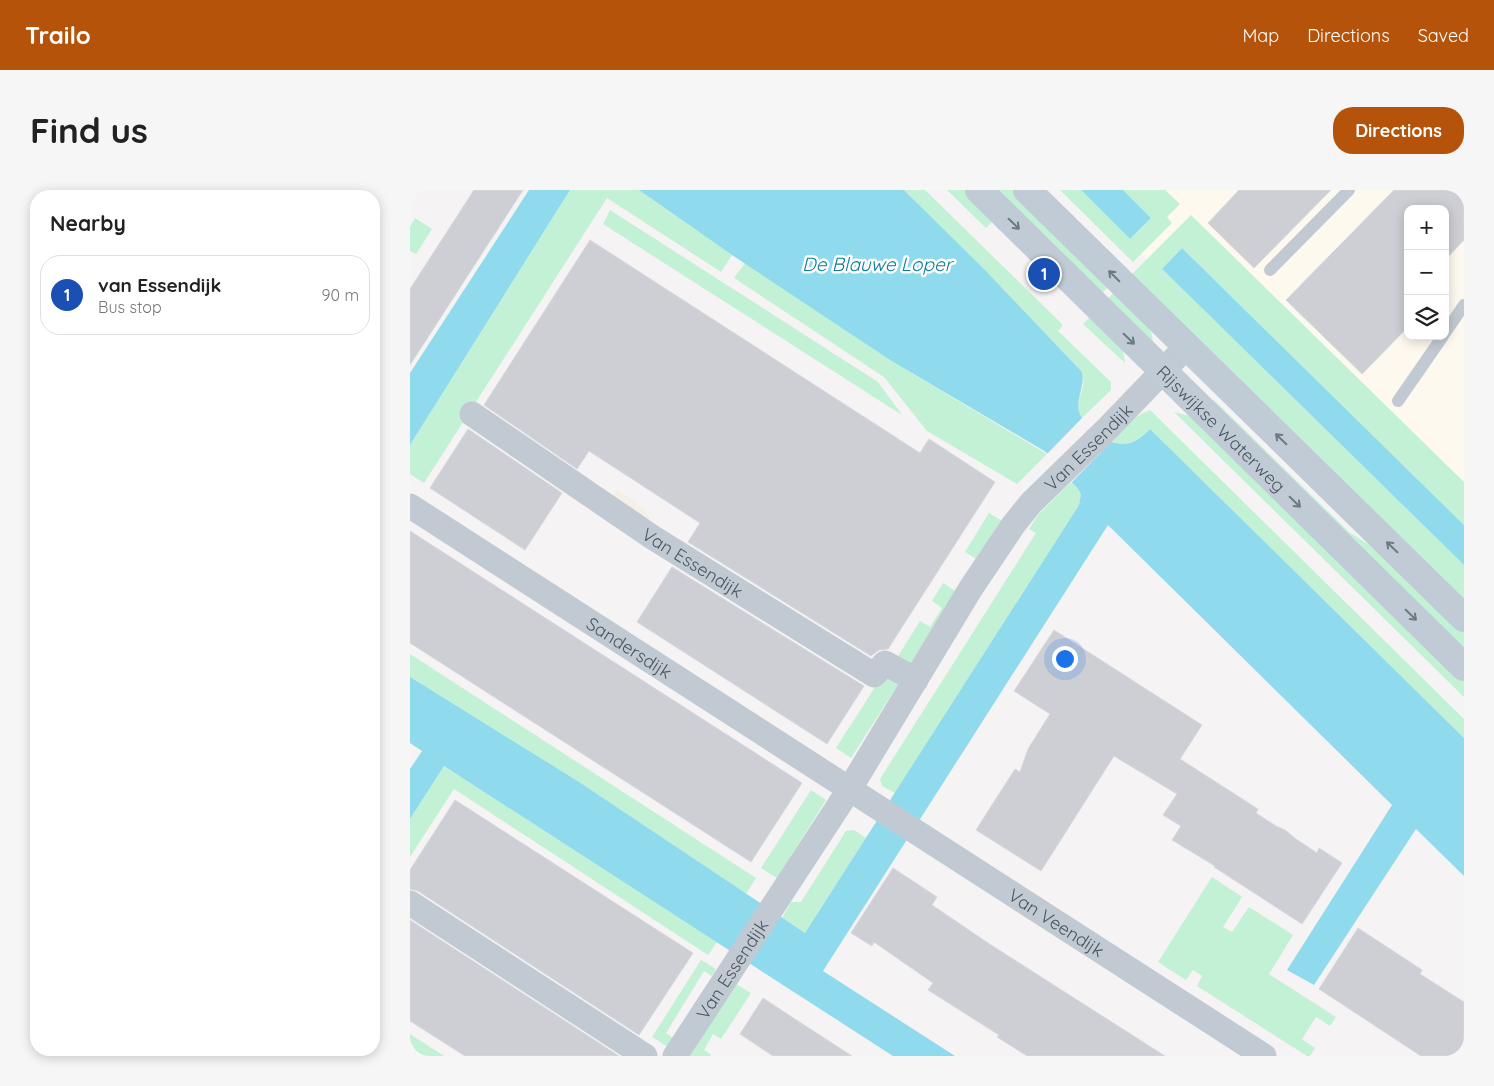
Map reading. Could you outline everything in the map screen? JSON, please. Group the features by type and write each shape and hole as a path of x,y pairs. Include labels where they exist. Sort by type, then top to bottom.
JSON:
{"main road":[{"name":"Rijswijkse Waterweg","path":"979,190 1464,667"},
{"name":"Rijswijkse Waterweg","path":"1027,190 1464,618"}],"street":[{"name":"Van Essendijk","path":"675,1056 849,790 971,588 1014,524 1031,503 1109,427 1186,347"},
{"name":"Van Essendijk","path":"472,414 652,537 874,675 884,663 916,680"},
{"name":"Sandersdijk","path":"410,506 849,790"},
{"name":"Van Veendijk","path":"849,790 926,837 1264,1056"},
{"path":"410,902 645,1056"}],"lane":[{"path":"1270,270 1349,190"},
{"path":"1449,327 1464,305"},
{"path":"1398,401 1440,340"}],"shaded area":[{"path":"1072,190 1464,190 1464,554"}],"green space":[{"path":"570,190 639,190 732,255 721,272 607,198 424,483 410,474 410,445"},
{"path":"904,190 925,190 1063,325 1058,331 1111,382 1111,390 1082,418 1078,406 1083,383 1082,372 985,270"},
{"path":"947,190 969,190 997,217 986,228"},
{"path":"989,190 1020,190 1113,282 1098,297"},
{"path":"1060,190 1081,190 1130,239 1151,218 1123,190 1165,190 1180,204 1167,217 1172,223 1133,262"},
{"path":"610,210 878,382 902,415 603,224"},
{"path":"1191,215 1464,482 1464,525 1182,248 1162,269 1464,565 1464,607 1128,278"},
{"path":"415,218 432,229 416,254 410,251 410,227"},
{"path":"745,263 890,360 1047,454 1017,484 927,431 884,377 734,278"},
{"path":"1118,288 1145,321 1153,343 1104,303"},
{"path":"1095,312 1123,350 1125,363 1083,324"},
{"path":"1214,400 1349,532 1407,569 1464,626 1464,656 1211,401"},
{"path":"1150,410 1464,719 1464,738 1150,429 1133,442 1124,444 1111,442 1133,420"},
{"path":"1174,412 1190,416 1464,675 1464,697"},
{"path":"1072,481 1081,494 1079,505 895,793 882,786 880,779 1036,533 1029,529 1038,515"},
{"path":"989,513 1004,522 980,561 965,552"},
{"path":"943,583 957,592 908,670 895,661 920,621 930,627 942,608 932,601"},
{"path":"410,654 756,878 746,894 410,679"},
{"path":"886,670 901,680 851,758 836,748"},
{"path":"444,766 717,942 708,955 454,789 410,857 410,819"},
{"path":"811,790 826,800 777,878 761,868"},
{"path":"854,830 866,838 805,933 782,918 791,902 801,902 846,831"},
{"path":"1212,877 1242,897 1223,927 1232,932 1249,907 1293,935 1269,974 1336,1017 1330,1026 1316,1017 1302,1039 1315,1048 1310,1056 1307,1056 1197,986 1202,976 1193,970 1186,980 1158,962"},
{"path":"701,960 716,969 712,976 704,971 666,1033 673,1038 668,1047 652,1037"},
{"path":"736,984 751,993 721,1039 713,1034 704,1050 711,1055 690,1056"},
{"path":"410,1034 444,1056 410,1056"}],"sand":[{"path":"617,489 646,511 652,524 610,504"}],"water":[{"path":"529,190 570,190 410,445 410,373"},
{"name":"De Blauwe Loper","path":"639,190 904,190 985,270 1082,372 1083,378 1078,407 1082,418 1111,442 1123,444 1133,442 1150,429 1464,738 1464,876 1416,829 1314,985 1287,970 1392,805 1108,525 823,971 955,1056 893,1056 444,766 410,819 410,769 422,751 410,743 410,677 579,782 805,933 1079,505 1081,494 1078,489 1046,452 890,360 732,255"},
{"path":"1081,190 1123,190 1151,218 1130,239"},
{"path":"1182,248 1464,525 1464,565 1162,269"}],"pier":[{"path":"1084,416 1113,440 1070,484 1046,455"}],"building":[{"path":"474,190 523,190 410,365 410,289"},
{"path":"1239,190 1331,190 1254,268 1208,223"},
{"path":"1394,190 1464,190 1464,240 1449,256 1449,205 1404,205 1404,331 1362,374 1286,300"},
{"path":"590,240 920,453 929,439 995,482 888,649 879,650 871,656 688,542 700,523 589,451 577,469 484,405"},
{"path":"468,429 562,493 525,550 430,488"},
{"path":"410,531 802,783 751,862 410,643"},
{"path":"672,567 864,686 827,744 637,622"},
{"path":"1054,630 1202,725 1180,759 1258,809 1256,813 1285,830 1317,853 1319,848 1342,863 1302,924 1172,840 1181,826 1163,815 1177,794 1114,756 1041,871 976,830 1015,769 1020,772 1028,749 1050,714 1014,691"},
{"path":"455,800 693,953 639,1035 418,891 410,889 410,870"},
{"path":"893,868 937,897 932,905 1165,1056 1027,1056 997,1037 999,1035 928,990 933,983 874,942 872,946 851,933"},
{"path":"410,920 619,1056 465,1056 410,1021"},
{"path":"1358,928 1422,970 1420,974 1464,1002 1464,1056 1421,1056 1319,989"},
{"path":"763,998 852,1056 773,1056 740,1034"}],"place":[{"name":"van Essendijk","path":"1044,274"}]}
